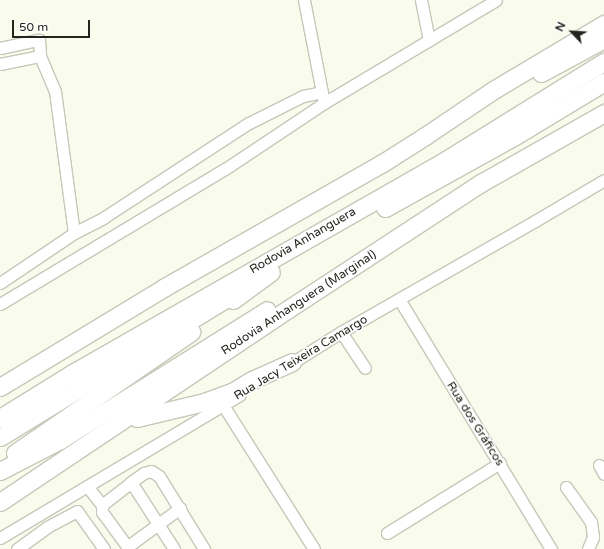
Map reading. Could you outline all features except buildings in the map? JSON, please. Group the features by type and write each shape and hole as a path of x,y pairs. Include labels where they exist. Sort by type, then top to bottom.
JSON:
{"highway":[{"path":"0,387 165,287 381,164 495,89 604,24"},
{"path":"425,136 604,39"},
{"name":"Rodovia Anhanguera","path":"0,418 71,374 440,163 604,62"},
{"name":"Rodovia Anhanguera","path":"0,437 271,272 515,136 604,82"},
{"name":"Rodovia Anhanguera (Marginal)","path":"0,502 113,428 276,317 481,183 604,113"},
{"path":"0,471 60,440 354,253 440,210"},
{"path":"0,464 169,348 271,272"},
{"path":"113,428 142,415 204,402 218,397 292,362"}],"street":[{"path":"304,0 324,104"},
{"path":"421,0 429,40"},
{"path":"0,304 225,169 324,104 496,0"},
{"path":"0,48 39,40 40,56 54,92 74,233"},
{"path":"0,64 40,56"},
{"path":"0,283 74,233 103,218 249,123 302,96 322,92"},
{"name":"Rua Jacy Teixeira Camargo","path":"0,538 223,405 341,332 546,215 604,180"},
{"name":"Rua dos Gráficos","path":"398,299 500,463 551,549"},
{"path":"341,332 365,368"},
{"path":"223,405 314,549"},
{"path":"386,533 500,463"},
{"path":"102,505 131,482 144,474 151,471 156,473 180,508 204,549"},
{"path":"131,482 174,549"},
{"path":"87,486 102,505 102,512 128,548 180,508"},
{"path":"566,487 591,522 593,537 588,549"},
{"path":"67,498 104,549"},
{"path":"17,549 47,527 77,511"}]}
